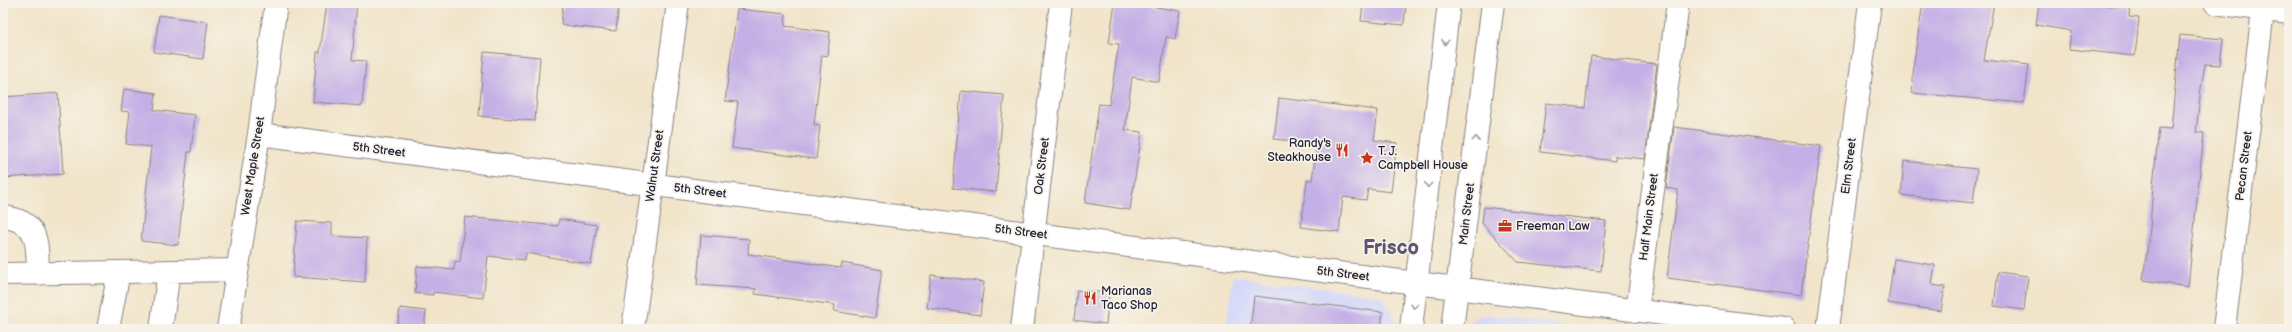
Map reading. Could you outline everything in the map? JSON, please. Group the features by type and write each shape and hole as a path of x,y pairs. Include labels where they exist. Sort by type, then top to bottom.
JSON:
{"street":[{"name":"West Maple Street","path":"228,329 259,134 276,3"},
{"name":"Walnut Street","path":"633,329 678,3"},
{"name":"Oak Street","path":"1022,329 1062,3"},
{"path":"1410,329 1449,3"},
{"name":"Main Street","path":"1452,329 1493,3"},
{"name":"Half Main Street","path":"1637,311 1678,3"},
{"name":"Elm Street","path":"1828,329 1870,3"},
{"path":"2215,3 2264,6 2289,13"},
{"name":"Pecan Street","path":"2224,329 2264,6"},
{"name":"5th Street","path":"259,134 1458,289 1784,329"},
{"path":"3,217 15,219 29,225 36,238 38,274"},
{"path":"3,274 237,270"},
{"path":"161,329 169,271"},
{"path":"108,329 119,272"}],"shaded area":[{"path":"1233,276 1382,296 1396,320 1395,329 1226,329"},
{"path":"1483,314 1598,329 1466,329 1467,324"}],"building":[{"path":"327,3 357,3 352,60 366,61 362,106 313,102 317,52 320,52"},
{"path":"563,3 619,3 616,31 561,25"},
{"path":"1115,3 1133,3 1180,11 1175,39 1166,37 1159,82 1132,77 1125,130 1142,132 1130,210 1085,203 1099,104 1109,105 1119,44 1109,43"},
{"path":"1363,3 1406,3 1404,25 1361,21"},
{"path":"1923,3 1994,3 1984,60 2029,65 2024,103 1912,93 1914,61"},
{"path":"2039,3 2086,3 2130,8 2129,17 2139,18 2135,56 2069,49 2071,31 2036,25"},
{"path":"737,9 786,14 785,26 830,32 828,56 822,55 814,125 820,126 816,159 732,148 738,102 725,101"},
{"path":"159,15 208,22 203,59 154,52"},
{"path":"2180,35 2223,39 2220,65 2205,64 2201,88 2196,132 2204,133 2188,287 2143,280 2150,229 2159,128 2171,129"},
{"path":"484,52 540,57 535,121 479,116"},
{"path":"1591,56 1657,64 1645,159 1615,156 1615,161 1540,152 1546,103 1585,108"},
{"path":"124,89 156,93 154,110 195,115 191,152 188,152 178,245 141,241 151,147 126,144 130,112 121,111"},
{"path":"961,91 1004,95 996,192 953,188"},
{"path":"58,93 63,174 3,178 3,97"},
{"path":"1279,98 1378,110 1374,140 1397,143 1391,192 1368,189 1366,200 1343,197 1339,232 1301,227 1307,180 1312,180 1317,144 1274,139"},
{"path":"1674,127 1821,146 1801,295 1667,278 1678,190 1666,188"},
{"path":"1904,161 1977,169 1973,203 1901,195"},
{"path":"1484,207 1606,221 1601,271 1518,262 1482,223"},
{"path":"465,217 558,226 559,219 597,225 591,264 526,253 525,260 488,256 483,298 433,292 433,295 415,293 417,266 454,270 455,261 460,262"},
{"path":"297,221 332,223 332,236 367,238 365,282 293,277"},
{"path":"701,235 749,239 748,254 841,268 842,263 882,270 875,318 834,311 835,305 755,294 756,289 697,285"},
{"path":"1894,259 1935,265 1932,285 1945,287 1941,311 1888,303"},
{"path":"1998,272 2028,276 2024,310 1994,306"},
{"path":"931,275 984,282 980,315 927,308"},
{"path":"1077,290 1109,293 1106,324 1074,320"},
{"path":"1254,296 1383,312 1381,329 1250,329"},
{"path":"400,308 426,311 424,329 397,329"}],"place":[{"name":"Randy's Steakhouse","path":"1342,150"},
{"name":"T. J. Campbell House","path":"1367,158"},
{"name":"Freeman Law","path":"1505,226"},
{"name":"Marianas Taco Shop","path":"1090,298"}],"district":[{"name":"Frisco","path":"1391,248"}]}
